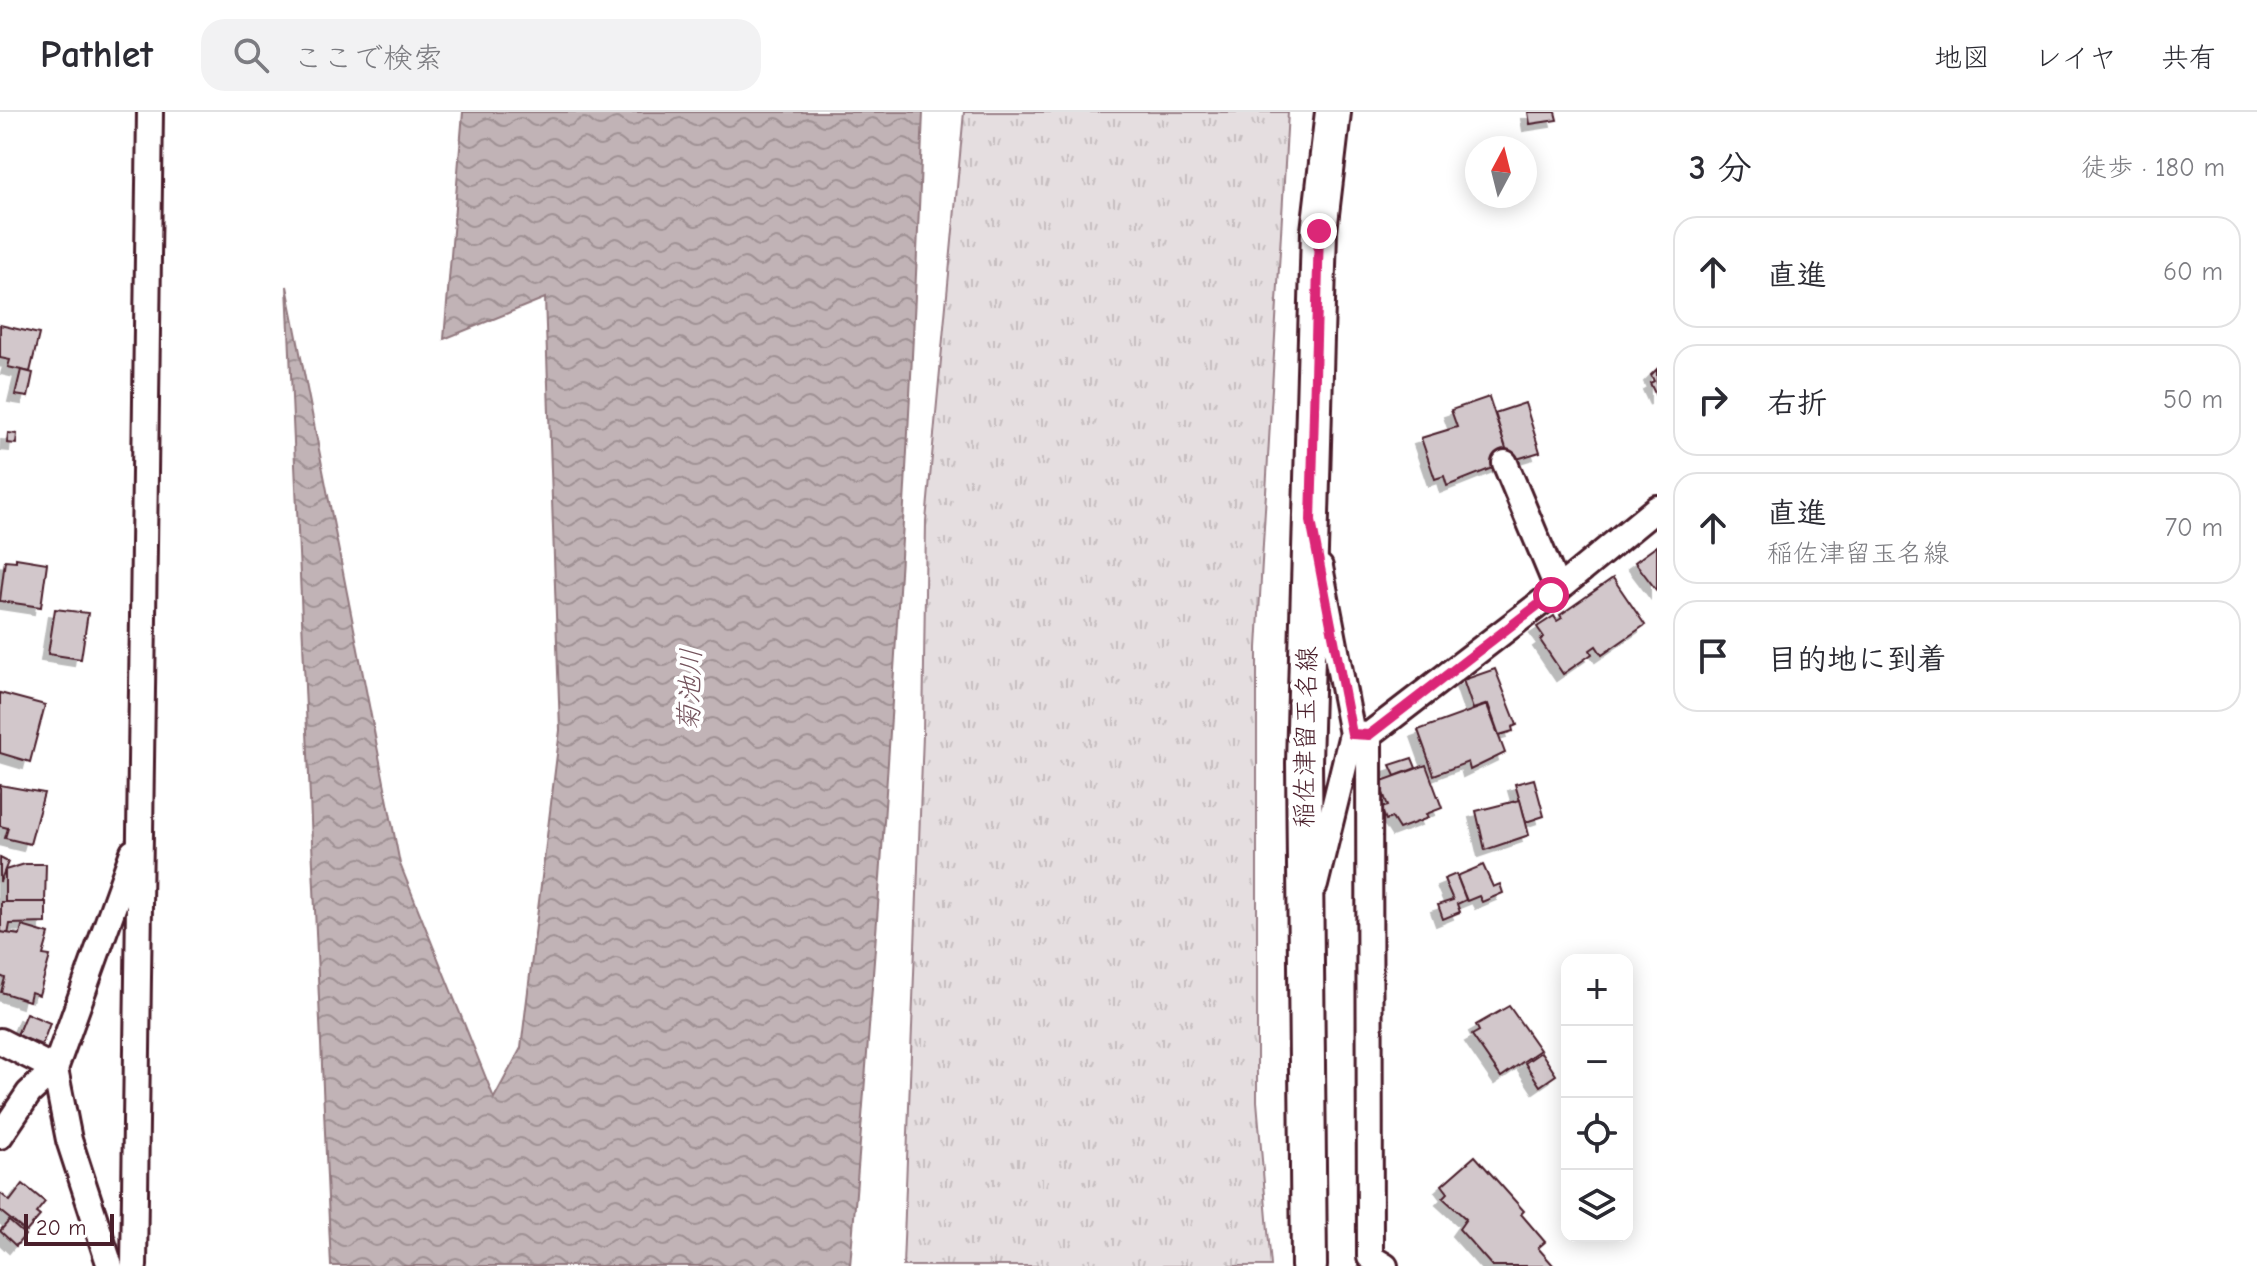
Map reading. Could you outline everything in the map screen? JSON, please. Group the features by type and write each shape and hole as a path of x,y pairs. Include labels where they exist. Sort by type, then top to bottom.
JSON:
{"main road":[{"name":"稲佐津留玉名線","path":"1309,1266 1304,763 1319,231 1333,112"}],"street":[{"path":"134,1266 150,112"},
{"path":"1505,463 1558,590"},
{"path":"1305,922 1360,734 1558,590 1657,508"},
{"path":"1311,521 1360,734 1370,1257 1385,1266"},
{"path":"0,1136 29,1093 55,1069 139,835"},
{"path":"0,1041 55,1069"},
{"path":"55,1069 69,1140 110,1266"}],"green space":[{"path":"964,112 1288,112 1257,648 1257,1101 1271,1266 903,1266 923,735 926,521"}],"water":[{"name":"菊池川","path":"463,112 923,112 893,689 850,1266 331,1266 287,286 400,864 494,1098 521,1048 560,730 545,298 444,339"}],"building":[{"path":"1528,112 1555,112 1557,120 1530,124"},
{"path":"0,325 39,334 30,372 8,367 10,360 0,358"},
{"path":"1657,369 1657,398 1650,383 1654,381 1651,375"},
{"path":"21,370 33,373 28,397 15,395"},
{"path":"1489,397 1510,461 1447,486 1444,476 1435,479 1421,438 1457,427 1451,410"},
{"path":"1525,403 1540,452 1510,461 1495,413"},
{"path":"8,433 17,434 16,444 7,443"},
{"path":"1657,546 1657,591 1635,562"},
{"path":"16,558 47,563 41,607 0,601 5,560 16,561"},
{"path":"1613,578 1645,625 1602,655 1596,646 1590,650 1592,654 1563,674 1540,640 1544,637 1537,627 1554,616 1557,621 1562,618 1560,615"},
{"path":"55,609 88,613 81,659 48,654"},
{"path":"1495,669 1517,725 1512,727 1513,731 1499,735 1488,704 1473,709 1463,680"},
{"path":"0,693 45,705 30,762 0,753"},
{"path":"1487,705 1505,753 1470,770 1468,762 1434,775 1418,730"},
{"path":"1412,758 1416,768 1395,776 1390,765"},
{"path":"1426,765 1442,808 1426,814 1428,818 1399,829 1392,818 1386,820 1381,808 1388,806 1379,782"},
{"path":"1534,779 1544,816 1526,822 1515,784"},
{"path":"0,785 44,793 30,844 5,838 8,828 0,826"},
{"path":"1520,800 1529,835 1485,850 1476,811"},
{"path":"0,858 8,862 0,882"},
{"path":"25,864 46,864 45,902 5,902 5,870"},
{"path":"1483,865 1493,887 1500,884 1503,893 1482,902 1479,896 1467,901 1457,876"},
{"path":"1456,874 1466,900 1457,904 1460,912 1443,919 1438,905 1453,900 1444,879"},
{"path":"1,902 46,902 46,923 10,924 8,935 1,932"},
{"path":"22,926 49,934 43,955 50,956 39,995 31,992 29,1001 1,992 5,978 0,976 0,932 20,935"},
{"path":"1509,1006 1540,1050 1501,1077 1472,1035 1479,1031 1476,1025"},
{"path":"26,1013 50,1023 42,1045 17,1035"},
{"path":"1541,1052 1556,1075 1540,1086 1525,1063"},
{"path":"1475,1156 1524,1211 1521,1214 1545,1242 1538,1248 1554,1266 1492,1266 1459,1229 1466,1219 1443,1198 1448,1193 1442,1185"},
{"path":"23,1184 45,1202 36,1213 40,1216 26,1232 0,1211 0,1193 10,1201"},
{"path":"9,1221 25,1235 16,1246 0,1231"}],"route":[{"path":"1319,231 1311,521 1352,734 1369,735 1551,595"}]}
